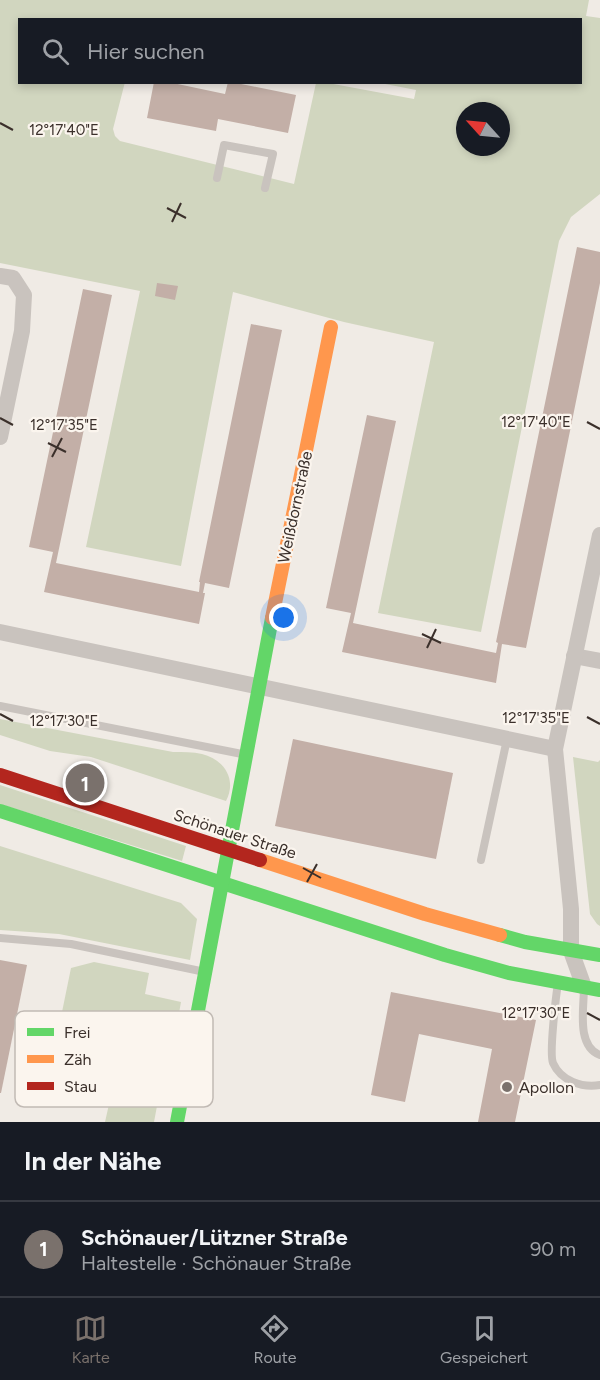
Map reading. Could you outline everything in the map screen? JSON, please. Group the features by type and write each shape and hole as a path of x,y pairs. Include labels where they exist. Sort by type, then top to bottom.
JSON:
{"main road":[{"name":"Weißdornstraße","path":"198,1011 258,687 332,327"},
{"name":"Schönauer Straße","path":"0,775 425,914 525,942 600,955"},
{"path":"0,811 446,955 509,973 592,988"},
{"name":"Weißdornstraße","path":"177,1122 180,1107"}],"street":[{"path":"0,276 13,278 24,296 22,331 0,437"},
{"path":"558,983 571,951 571,909 555,749 600,535"},
{"path":"0,632 555,749"},
{"path":"574,656 600,661"},
{"path":"571,951 592,988"}],"lane":[{"path":"216,178 224,145 273,154 265,188"},
{"path":"0,706 247,755"},
{"path":"481,860 507,739"},
{"path":"0,938 71,944 206,972"},
{"path":"558,983 554,1008 552,1062 566,1080 590,1087 600,1085"},
{"path":"592,988 583,1026 586,1042 596,1054 600,1055"}],"green space":[{"path":"0,0 589,0 586,16 600,18 600,194 571,217 559,241 481,632 378,613 434,342 344,322 233,292 181,566 86,547 140,291 0,263","holes":["18,18 582,18 582,84 385,84 416,90 414,99 333,84 316,84 294,184 120,141 113,129 124,84 18,84"]},
{"path":"0,719 173,752 202,754 223,766 229,778 229,793 226,801 91,757 50,751 0,735"},
{"path":"573,757 598,762 600,760 600,926 590,914"},
{"path":"0,785 186,846 182,861 0,804"},
{"path":"0,846 181,903 197,919 190,960 59,934 0,930"},
{"path":"94,962 149,973 145,994 181,1002 179,1011 62,1011 71,968"},
{"path":"108,1107 157,1107 154,1122 105,1122"}],"building":[{"path":"154,84 178,84 225,94 228,84 241,84 296,95 288,133 218,119 216,131 147,118"},
{"path":"577,247 600,252 600,283 526,648 502,644 496,683 342,652 351,613 326,608 367,415 396,421 353,623 496,653 498,643 496,642"},
{"path":"157,283 178,286 175,300 155,296"},
{"path":"83,289 112,295 56,563 199,592 199,582 251,324 282,330 229,588 205,583 199,624 44,592 53,552 29,547"},
{"path":"293,739 453,773 436,859 275,826"},
{"path":"0,960 27,965 18,1011 15,1011 15,1024 0,1093"},
{"path":"391,992 536,1020 515,1122 478,1122 492,1049 419,1034 405,1102 371,1095"}],"traffic: fast":[{"path":"198,1011 272,618"},
{"path":"0,811 445,955 509,973 600,990"},
{"path":"500,935 525,942 600,955"},
{"path":"177,1122 180,1107"}],"traffic: slow":[{"path":"272,618 331,327"},
{"path":"260,860 425,914 500,935"}],"traffic: jam":[{"path":"0,775 260,860"}],"place":[{"name":"Schönauer/Lützner Straße","path":"85,783"},
{"name":"Apollon","path":"507,1087"}]}
